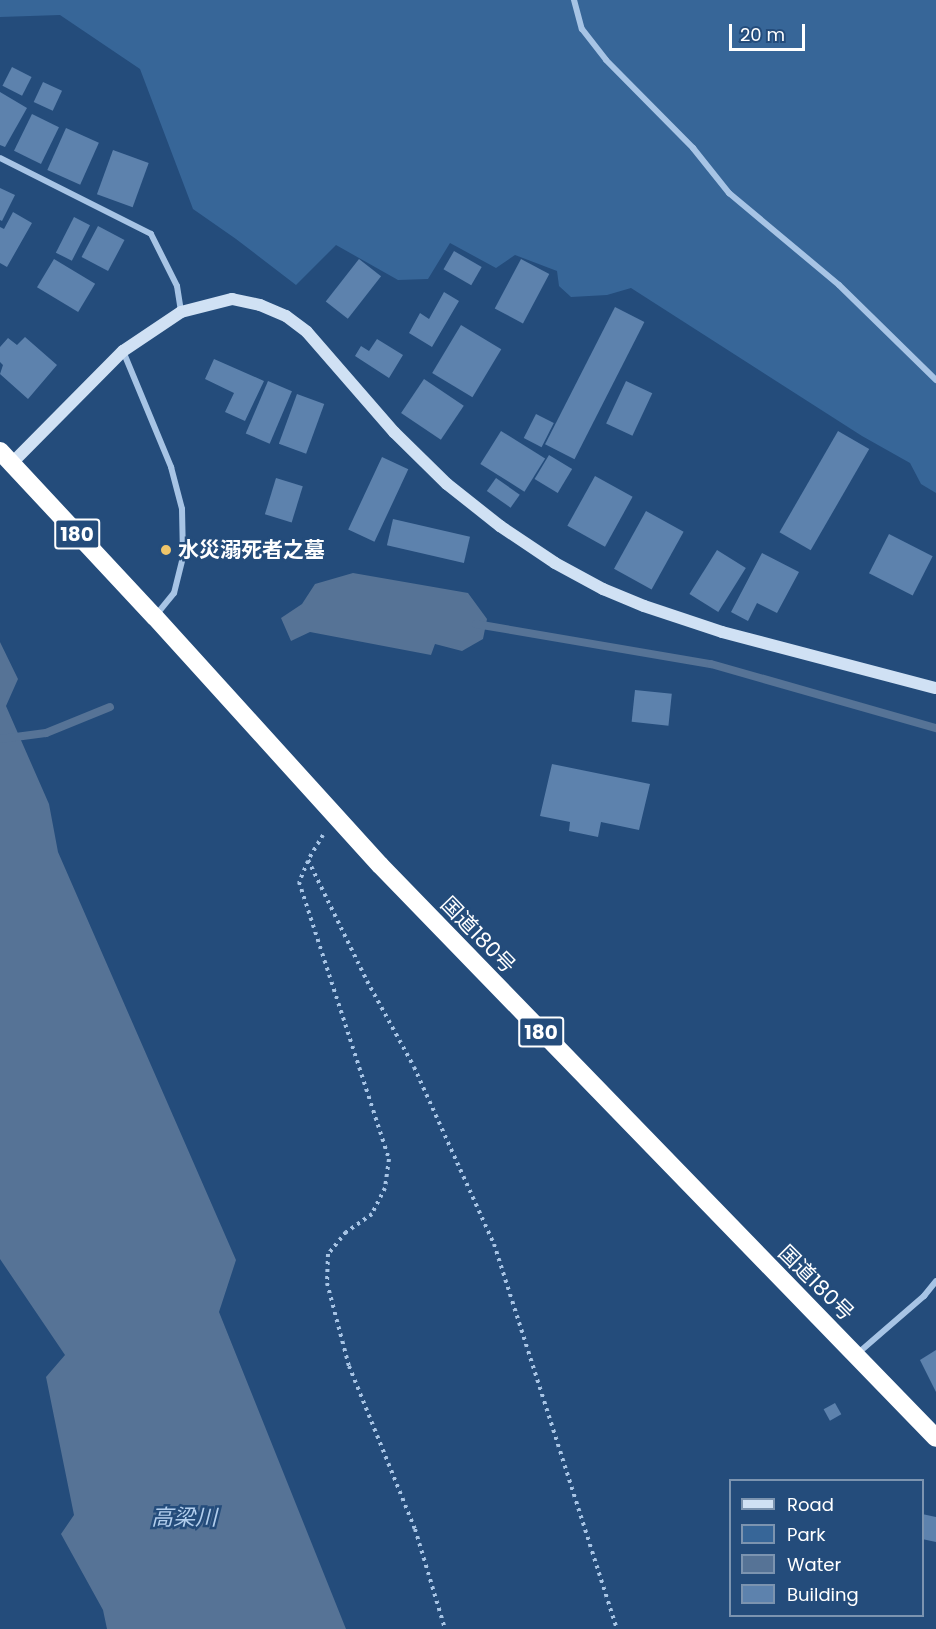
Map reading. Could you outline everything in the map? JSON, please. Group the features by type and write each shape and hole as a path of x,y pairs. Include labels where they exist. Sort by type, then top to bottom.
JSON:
{"highway":[{"name":"国道180号","path":"6,457 335,817 756,1255 857,1355 936,1438"}],"street":[{"path":"574,0 582,29 606,60 693,148 729,193 839,285 936,380"},
{"path":"0,158 151,234 177,286 181,312"},
{"path":"6,457 123,351 181,312 232,299 261,305 286,316 307,332 394,432 447,484 500,526 555,563 603,589 644,606 722,632 936,688"},
{"path":"123,351 171,467 182,508 183,557 174,593 154,617"},
{"path":"857,1355 924,1296 936,1281"}],"path":[{"path":"335,817 308,860 299,882 389,1159 385,1188 372,1214 346,1232 328,1254 327,1283 349,1366 415,1529 445,1629"},
{"path":"308,860 367,981 414,1067 494,1244 617,1629"}],"green space":[{"path":"0,0 936,0 936,493 921,484 910,463 862,436 631,288 607,295 571,297 559,286 557,271 515,255 496,268 450,243 428,279 398,280 336,245 296,285 193,209 140,69 60,15 0,17"}],"water":[{"path":"353,573 468,593 487,619 483,639 462,651 435,644 431,655 310,632 291,641 281,618 302,604 315,584"},
{"name":"高梁川","path":"0,642 18,679 6,706 49,804 58,852 236,1260 219,1312 346,1629 107,1629 103,1610 61,1534 74,1515 46,1377 65,1355 0,1259"}],"building":[{"path":"12,67 32,77 22,96 2,86"},
{"path":"43,82 62,91 53,111 34,102"},
{"path":"0,92 27,108 5,147 0,145"},
{"path":"32,114 59,127 41,164 14,151"},
{"path":"66,128 99,143 80,185 47,170"},
{"path":"113,150 149,163 133,207 97,194"},
{"path":"0,188 15,195 2,221 0,220"},
{"path":"13,212 32,223 7,267 0,263 0,227 4,229"},
{"path":"74,217 90,225 72,261 56,253"},
{"path":"98,226 124,240 108,271 82,257"},
{"path":"454,251 482,267 471,285 444,269"},
{"path":"54,259 95,284 78,312 37,287"},
{"path":"359,259 381,276 348,319 326,302"},
{"path":"521,259 549,274 523,323 495,308"},
{"path":"444,292 459,301 432,347 409,333 420,313 429,319"},
{"path":"615,307 644,322 574,459 545,444"},
{"path":"461,325 501,349 472,397 432,373"},
{"path":"25,337 57,365 28,399 0,374 3,365 0,362 0,347 8,338 17,345"},
{"path":"377,339 403,355 389,378 355,356 361,346 369,351"},
{"path":"214,359 264,381 245,421 225,412 234,393 205,379"},
{"path":"424,379 464,406 441,440 401,413"},
{"path":"268,381 292,391 270,444 246,433"},
{"path":"626,381 652,393 632,436 606,424"},
{"path":"297,394 324,404 306,454 279,444"},
{"path":"536,414 554,423 542,447 524,438"},
{"path":"501,431 545,459 524,492 480,464"},
{"path":"838,431 869,449 811,550 780,532"},
{"path":"549,455 572,469 558,493 535,479"},
{"path":"382,457 408,469 374,542 348,530"},
{"path":"595,476 633,497 605,547 567,526"},
{"path":"276,478 303,486 292,523 265,514"},
{"path":"496,478 520,495 511,508 487,491"},
{"path":"646,511 684,532 652,590 614,569"},
{"path":"393,519 470,537 464,563 387,545"},
{"path":"889,534 933,556 913,595 869,573"},
{"path":"717,550 746,568 718,612 689,594"},
{"path":"762,553 799,572 777,613 757,603 748,621 731,612"},
{"path":"635,690 672,694 668,726 632,722"},
{"path":"552,764 650,784 639,830 601,822 598,837 569,831 570,822 540,816"},
{"path":"936,1350 936,1392 920,1360"},
{"path":"835,1403 841,1414 830,1421 824,1409"},
{"path":"924,1514 936,1517 936,1542 924,1539"}],"waterway":[{"path":"476,624 711,664 936,728"},
{"path":"0,739 46,733 110,707"}],"place":[{"name":"水災溺死者之墓","path":"166,550"}]}
